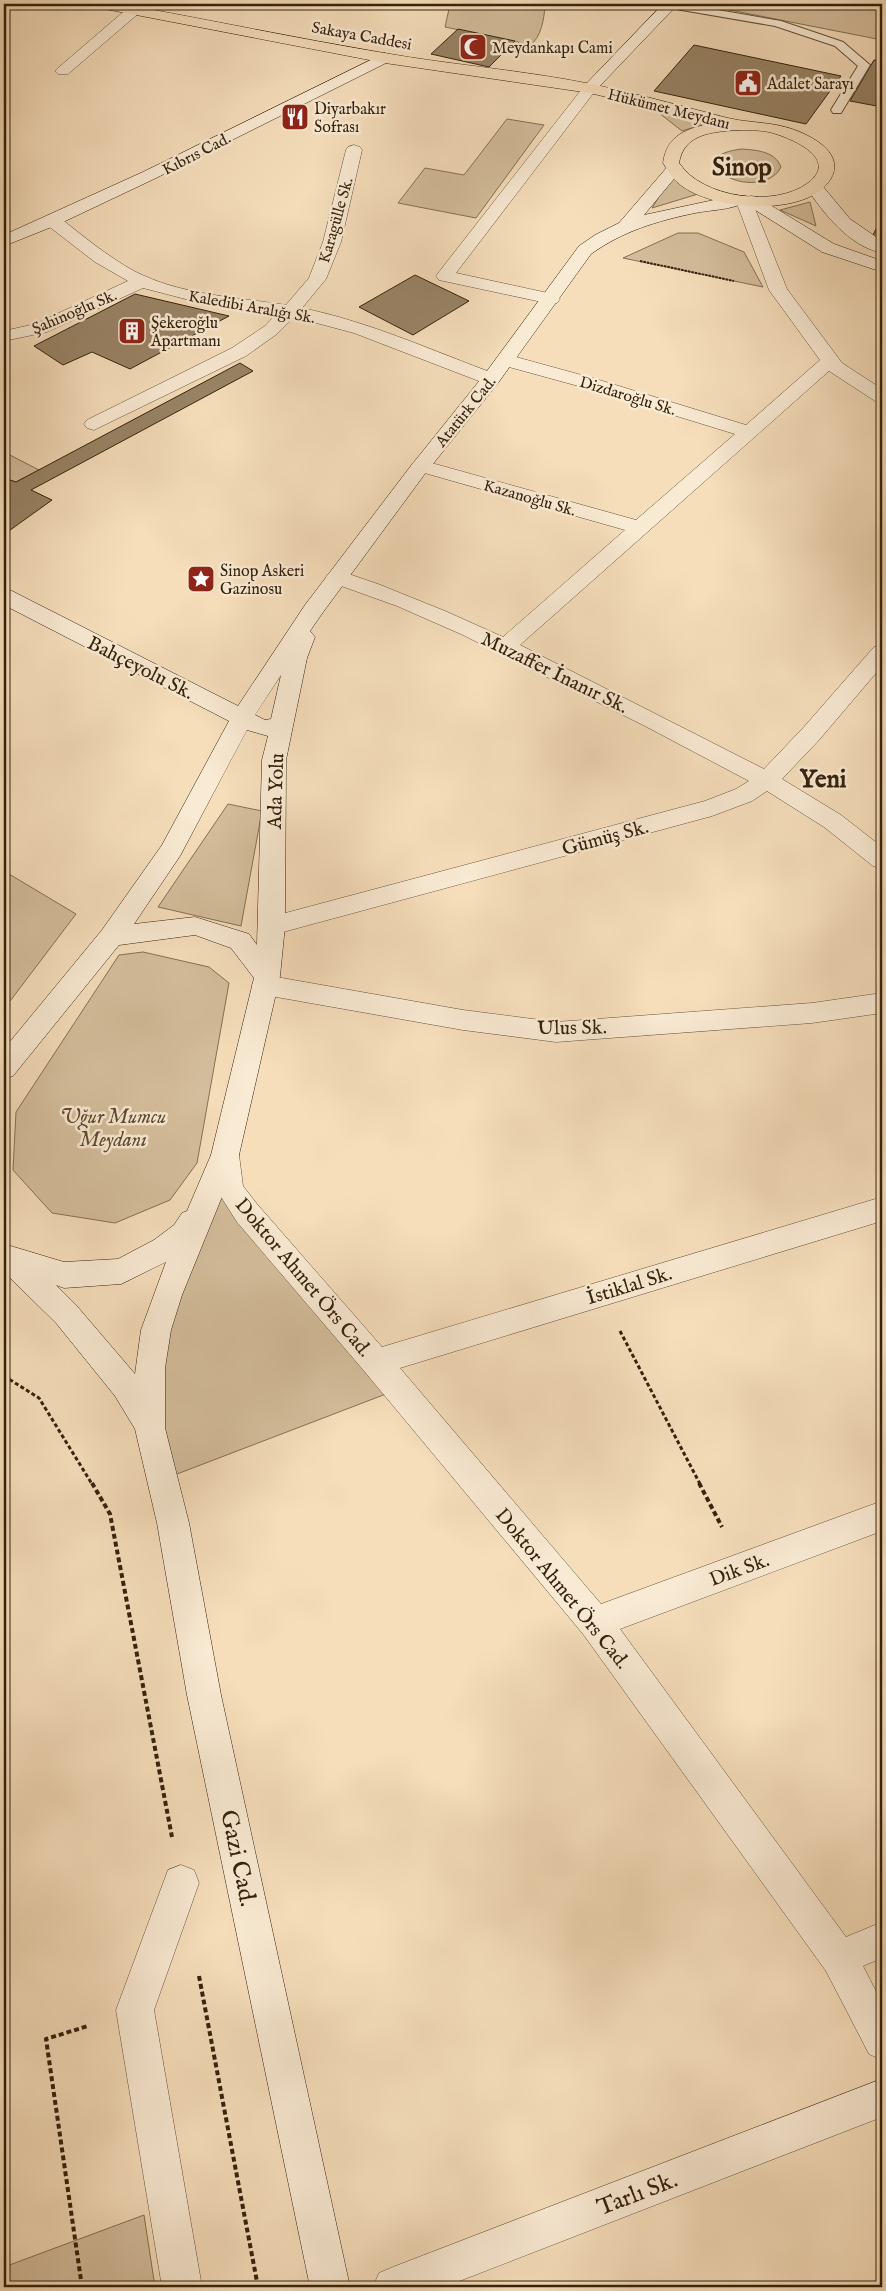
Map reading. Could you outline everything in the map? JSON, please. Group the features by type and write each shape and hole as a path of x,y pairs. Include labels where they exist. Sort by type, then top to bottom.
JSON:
{"highway":[{"name":"Sakaya Caddesi","path":"100,4 385,58 590,88"},
{"name":"Hükümet Meydanı","path":"590,88 657,120"},
{"name":"Hükümet Meydanı","path":"590,88 738,125 771,128 802,138 813,145 825,157 827,168 825,176 814,188"},
{"name":"Hükümet Meydanı","path":"675,168 671,163 674,148 687,137 713,127 738,125"},
{"name":"Hükümet Meydanı","path":"672,128 687,137"},
{"path":"675,168 683,180 698,189 744,200 768,201 794,197 814,188"}],"street":[{"path":"551,299 445,276 590,88 649,16 671,4"},
{"path":"63,71 134,10"},
{"name":"Kıbrıs Cad.","path":"4,240 52,221 163,170 385,58"},
{"name":"Karagülle Sk.","path":"94,424 239,352 271,330 291,310 317,279 332,242 354,150"},
{"path":"627,224 675,168"},
{"path":"814,188 832,213 861,238 882,248"},
{"path":"627,224 744,200 828,248 882,267"},
{"path":"744,200 778,290 835,367 882,397"},
{"name":"Kaledibi Aralığı Sk.","path":"52,221 97,256 123,273 142,281 197,297 291,310 341,323 491,379"},
{"name":"Atatürk Cad.","path":"313,610 420,466 491,379 585,250 601,236 627,224"},
{"name":"Şahinoğlu Sk.","path":"4,336 41,328 142,281"},
{"name":"Dizdaroğlu Sk.","path":"505,360 589,383 749,432"},
{"path":"505,647 830,361"},
{"name":"Kazanoğlu Sk.","path":"420,466 640,528"},
{"name":"Muzaffer İnanır Sk.","path":"337,577 373,588 505,647 677,732 767,780"},
{"name":"Bahçeyolu Sk.","path":"4,596 258,726 270,729 281,724"},
{"path":"4,1068 111,937 171,850 242,717 313,610"},
{"name":"Ada Yolu","path":"225,1155 266,981 272,926 274,760 296,658 313,610"},
{"name":"Gümüş Sk.","path":"272,926 712,808 744,795 767,780 811,734 882,652"},
{"path":"767,780 863,842 882,860"},
{"path":"111,937 159,929 195,926 240,941 266,981"},
{"name":"Ulus Sk.","path":"266,981 463,1020 556,1032 812,1013 882,1003"},
{"path":"150,1428 150,1368 156,1330 167,1295 225,1155"},
{"name":"Doktor Ahmet Örs Cad.","path":"225,1155 230,1189 247,1213 376,1362 595,1622 839,1958 882,2041"},
{"path":"7,1257 64,1275 121,1271 164,1250 184,1234 208,1198"},
{"name":"İstiklal Sk.","path":"376,1362 882,1209"},
{"path":"7,1257 66,1314 126,1386 150,1428"},
{"name":"Gazi Cad.","path":"150,1428 173,1523 204,1695 330,2287"},
{"name":"Dik Sk.","path":"595,1622 882,1516"},
{"path":"181,1884 135,2010 182,2287"},
{"path":"839,1958 882,1940"},
{"name":"Tarlı Sk.","path":"393,2287 882,2098"}],"lane":[{"path":"671,4 777,23 838,44 864,65 837,110"}],"path":[{"path":"585,250 778,290"},
{"path":"600,1293 743,1568"},
{"path":"4,1376 39,1398 110,1514"},
{"path":"82,2287 46,2039 135,2010"}],"green space":[{"path":"447,4 541,4 545,6 541,27 531,45 445,27 449,9"},
{"path":"699,4 882,4 882,40"},
{"path":"654,109 708,123 682,131"},
{"path":"507,119 544,125 476,218 398,203 425,168 464,175"},
{"path":"741,149 764,152 774,158 781,167 768,179 748,182 728,177 714,164 721,155 729,151"},
{"path":"672,176 698,194 652,208"},
{"path":"810,202 816,226 780,210"},
{"path":"678,233 698,233 744,252 763,287 623,258"},
{"path":"4,454 8,454 39,470 16,482 4,478"},
{"path":"228,804 262,811 241,926 158,907"},
{"path":"4,871 76,914 4,1009"},
{"name":"Uğur Mumcu Meydanı","path":"143,952 209,967 229,983 197,1163 170,1200 115,1223 52,1213 13,1170 16,1112 119,955"},
{"path":"230,1189 399,1389 164,1479 150,1368 208,1198"},
{"path":"144,2215 155,2287 4,2287 4,2267"}],"building":[{"name":"Meydankapı Cami","path":"458,29 515,41 489,67 431,54"},
{"name":"Adalet Sarayı","path":"694,45 841,76 806,124 654,91"},
{"path":"874,60 882,61 882,107 850,101"},
{"path":"882,217 882,241 871,239"},
{"path":"415,275 469,301 413,335 359,307"},
{"name":"Şekeroğlu Apartmanı","path":"135,294 229,316 130,369 92,352 63,365 34,346"},
{"path":"240,363 253,371 31,490 52,500 6,533 4,532 4,478 16,482"}],"place":[{"name":"Meydankapı Cami","path":"473,47"},
{"name":"Adalet Sarayı","path":"748,83"},
{"name":"Diyarbakır Sofrası","path":"295,117"},
{"name":"Şekeroğlu Apartmanı","path":"132,331"},
{"name":"Sinop Askeri Gazinosu","path":"201,579"}],"district":[{"name":"Sinop","path":"742,166"},
{"name":"Yeni","path":"823,778"}]}
